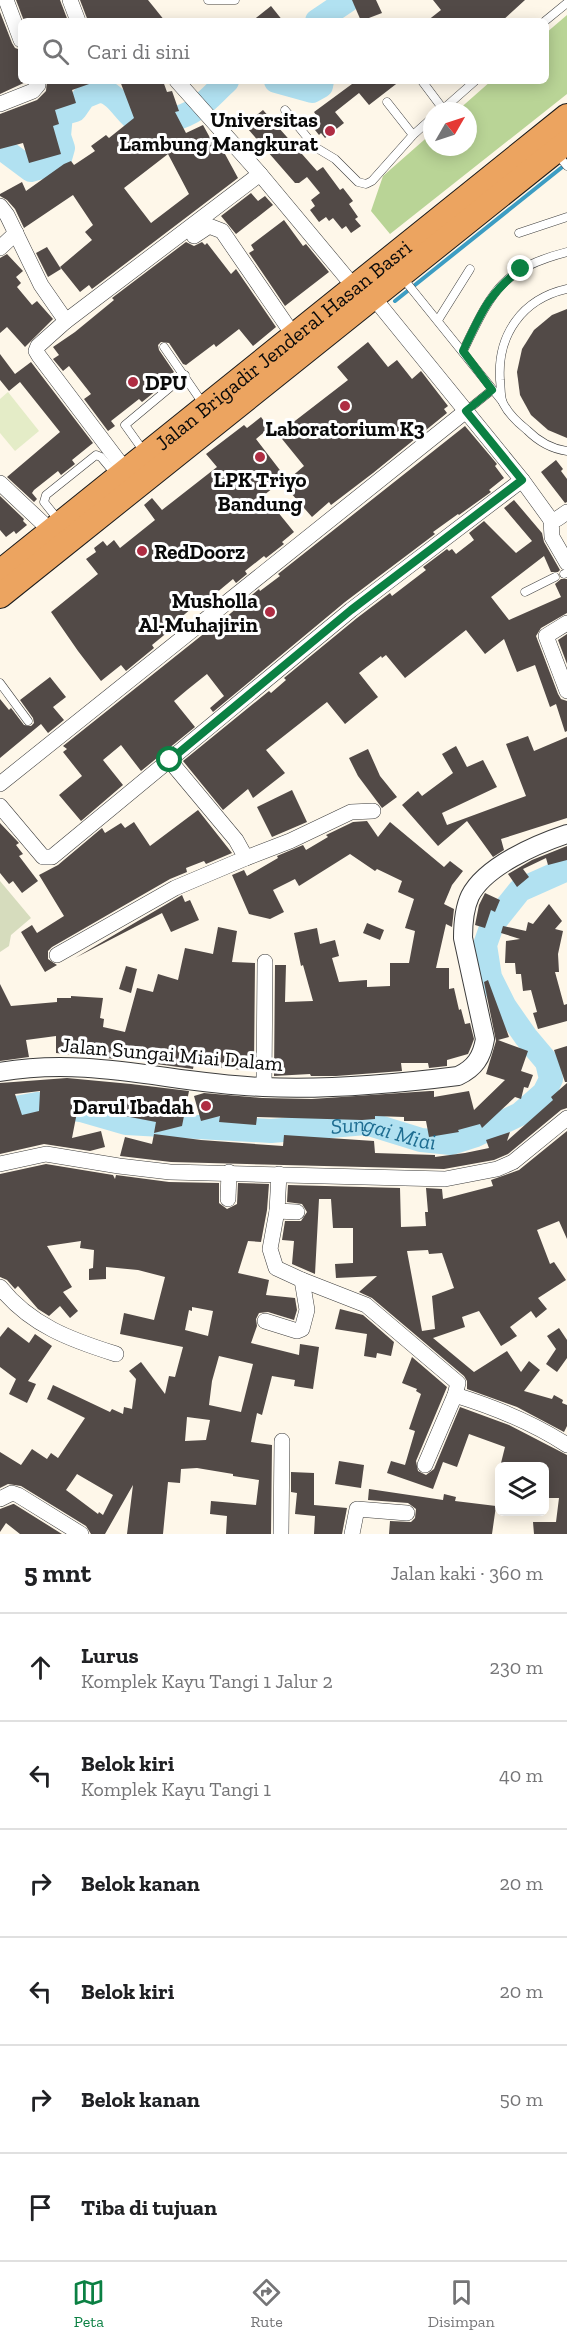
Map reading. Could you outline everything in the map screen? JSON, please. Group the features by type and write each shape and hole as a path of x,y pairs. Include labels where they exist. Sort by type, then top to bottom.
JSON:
{"highway":[{"name":"Jalan Brigadir Jenderal Hasan Basri","path":"0,596 211,415 365,293 567,117"},
{"name":"Jalan Brigadir Jenderal Hasan Basri","path":"0,572 146,455 211,415 294,336 365,293 408,284 563,155"}],"street":[{"path":"6,0 18,32"},
{"path":"70,0 77,18"},
{"path":"0,104 33,92 38,84"},
{"path":"180,84 365,293 522,480 550,520 552,537 566,570"},
{"path":"122,474 39,356 36,351 38,345 66,321 260,174"},
{"path":"0,206 16,233 40,285 66,321"},
{"path":"56,342 209,226 222,231 231,242 294,336"},
{"path":"0,248 16,233"},
{"path":"0,784 466,411"},
{"path":"0,806 43,857 52,857 351,610 522,480"},
{"path":"0,483 56,527"},
{"path":"550,520 557,519 567,512"},
{"path":"567,623 546,636 567,691"},
{"path":"170,760 236,840 246,858"},
{"path":"57,955 175,888 290,841 351,812 373,811"},
{"name":"Jalan Sungai Miai Dalam","path":"0,1072 50,1066 83,1067 131,1070 223,1084 264,1087 421,1081 458,1077 469,1071 483,1053 485,1040 463,938 463,924 469,898 485,878 520,853 541,842 567,834"},
{"path":"264,1087 265,962"},
{"path":"0,1164 45,1154 170,1172 445,1179 497,1169 513,1162 567,1118"},
{"path":"228,1172 228,1198"},
{"path":"279,1174 277,1210 270,1249 276,1268 366,1305 431,1361 456,1379 458,1383 456,1395 425,1465"},
{"path":"277,1210 297,1212"},
{"path":"265,1321 297,1331 302,1329 307,1310 302,1280"},
{"path":"0,1287 11,1301 34,1321 87,1345 116,1354"},
{"path":"456,1395 510,1415 567,1445"},
{"path":"281,1534 282,1441"},
{"path":"0,1499 12,1493 18,1495 81,1534"},
{"path":"352,1534 357,1509 406,1513"}],"lane":[{"path":"208,0 235,0"},
{"path":"549,18 567,3"},
{"path":"424,84 436,102"},
{"path":"451,102 472,84"},
{"path":"387,102 413,135"},
{"path":"285,110 315,147 335,159 362,184 372,181 423,126"},
{"path":"519,232 567,217"},
{"path":"463,351 489,299 499,286 521,269 567,252"},
{"path":"438,320 470,269"},
{"path":"408,284 516,420 532,435 556,450 567,451"},
{"path":"502,401 499,360 506,336 520,314 544,296 567,289"},
{"path":"164,347 211,415"},
{"path":"146,455 125,425 185,375"},
{"path":"466,411 492,390"},
{"path":"56,527 44,498 85,463 96,455 122,474"},
{"path":"525,592 555,578"},
{"path":"0,683 28,721"}],"green space":[{"path":"567,15 567,94 390,234 371,211 383,176 423,141 423,156 477,156 477,102 467,102 488,84 549,84 549,30"},
{"path":"8,392 39,431 15,451 0,433 0,399"},
{"path":"0,881 31,918 11,935 9,946 0,952"}],"building":[{"path":"16,0 60,0 67,18 23,18"},
{"path":"80,0 148,0 163,18 87,18"},
{"path":"352,0 376,0 382,13 369,18 360,18"},
{"path":"433,0 525,0 505,18 431,18 441,10"},
{"path":"271,6 281,18 256,18"},
{"path":"0,12 12,43 18,49 18,84 22,84 0,94"},
{"path":"47,84 89,84 72,90 76,103 55,110 59,124 53,126 61,154 29,163 23,143 0,149 0,114 37,100 46,91"},
{"path":"121,84 164,84 167,92 172,91 179,111 175,112 186,133 203,125 214,145 219,143 238,178 92,289 89,285 80,292 60,267 92,240 85,232 93,225 73,195 24,228 15,209 0,194 22,182 26,191 64,164 71,161 74,165 95,151 91,146 106,135 109,138 134,118","holes":["168,154 189,194 151,223 124,188"]},
{"path":"352,84 396,84 369,105 359,93 335,112 344,123 325,138 321,133 319,135 311,125 313,123 310,119 316,115 314,112"},
{"path":"263,110 317,171 323,167 340,190 343,188 353,201 349,204 358,217 355,219 361,226 351,233 346,226 342,229 333,218 329,221 326,217 319,222 310,210 315,206 311,200 320,193 307,177 295,183 248,129 251,126 248,122"},
{"path":"251,193 258,201 265,196 273,205 236,234 221,216"},
{"path":"284,220 303,246 306,244 329,272 285,306 249,253 254,250 251,245"},
{"path":"186,242 194,246 202,242 205,245 207,243 231,274 236,269 276,327 253,346 239,329 216,347 214,344 186,365 169,343 161,342 158,345 159,350 174,372 155,387 157,390 142,402 139,399 111,421 115,426 108,431 84,399 91,394 69,366 63,371 53,359 59,355 53,347 114,300 112,298"},
{"path":"47,247 61,269 48,277 36,253"},
{"path":"7,254 23,271 16,277 21,283 17,287 32,305 37,301 53,319 25,347 7,327 0,333 0,258"},
{"path":"567,309 567,438 548,430 531,415 520,395 517,372 522,349 534,330 552,315"},
{"path":"368,342 388,367 397,360 412,379 421,371 448,406 444,409 447,413 373,473 331,505 329,502 312,517 283,484 304,466 278,434 348,380 337,367"},
{"path":"0,354 15,374 31,362 93,443 72,460 75,464 61,475 58,471 34,490 32,493 37,499 34,502 7,477 60,432 20,382 9,391 0,380"},
{"path":"261,417 269,428 256,439 286,478 264,495 294,532 282,542 284,544 245,571 247,574 236,583 233,579 203,604 200,601 178,620 180,622 152,645 154,648 126,671 121,665 101,681 51,612 98,574 86,559 96,552 94,548 103,541 107,546 114,540 120,548 155,520 144,505 152,498 162,510 217,467 206,454 244,425 247,428"},
{"path":"465,426 497,464 495,466 504,478 489,490 491,492 433,532 435,534 345,602 213,712 210,708 224,696 207,674 187,690 174,701 195,727 141,771 121,745 103,760 123,785 81,821 59,795 82,776 63,752 67,749 63,746 217,625 259,589 260,591 280,576 278,574"},
{"path":"556,460 567,479 567,502 565,503 541,472"},
{"path":"0,496 24,519 27,525 16,534 14,531 6,537 0,530"},
{"path":"514,500 542,533 544,542 560,570 551,572 544,556 491,597 509,620 561,597 555,584 561,579 567,579 567,613 541,628 536,636 558,694 561,699 567,701 567,731 565,732 556,704 550,707 535,665 517,672 504,639 485,654 466,630 405,678 386,655 382,658 381,656 359,673 378,697 345,724 327,702 266,750 285,773 253,798 248,789 223,810 183,761 269,691 271,693 286,680 284,678 357,618 390,593 392,596 426,570 423,567 447,549 449,551 452,549 456,554 474,540 469,533 484,521 516,553 532,541 504,508"},
{"path":"567,634 567,664 558,640"},
{"path":"50,677 66,697 53,707 64,720 48,733 41,724 0,758 0,699 9,710 11,708 24,725 31,726 34,723 33,718 20,700"},
{"path":"528,736 534,751 567,737 567,818 501,839 504,850 493,857 467,821 438,846 402,805 418,791 422,796 453,773 442,754 456,746 467,767 483,760 497,787 442,813 447,825 526,796 506,744"},
{"path":"368,749 380,776 397,797 382,808 358,776 349,758"},
{"path":"292,790 307,822 272,837 257,807"},
{"path":"198,810 232,853 206,864 204,861 186,868 187,872 170,879 52,947 48,951 48,959 57,965 45,972 21,932 32,925 37,933 64,916 39,875 58,865 102,828 105,833 121,823 125,828 134,822 150,846"},
{"path":"367,821 378,837 390,822 444,867 450,861 463,871 452,885 444,904 454,909 452,927 446,924 436,968 449,968 449,989 454,988 459,1010 461,1009 465,1024 470,1023 474,1039 468,1054 447,1060 447,1066 429,1068 428,1063 401,1063 402,1071 336,1076 311,1076 310,1074 274,1076 275,965 286,965 285,1002 313,1001 303,965 301,966 294,933 317,928 320,944 335,940 339,956 332,958 339,982 367,980 367,987 390,986 390,963 409,963 415,931 405,928 414,899 398,892 402,881 377,869 375,871 350,854 299,886 295,879 273,890 284,912 270,919 249,914 232,875 244,870 247,876 278,858 277,856 303,845 306,850 328,837 326,835 353,822"},
{"path":"0,823 19,843 16,845 23,854 19,856 38,881 22,893 13,881 9,884 0,873"},
{"path":"567,846 567,860 548,865 546,858 523,869 529,877 517,887 508,874 532,860"},
{"path":"485,893 500,900 495,912 491,910 485,928 475,925 479,905"},
{"path":"182,895 185,902 190,900 199,920 171,932 162,913 75,958"},
{"path":"549,904 562,921 555,929 563,931 558,954 559,972 555,972 564,1005 567,1004 567,1021 538,1029 533,1013 537,1012 531,990 523,991 521,974 516,974 515,963 505,963 506,941 520,939 501,933 503,926 526,931 528,922 533,924"},
{"path":"367,923 384,930 380,940 363,933"},
{"path":"218,927 237,931 232,962 255,963 254,1066 243,1066 242,1070 194,1064 193,1069 149,1063 150,1058 118,1048 116,1059 56,1053 56,1036 26,1040 29,1057 0,1061 0,984 11,1006 57,1002 57,998 71,998 71,996 103,998 100,1018 104,1019 103,1027 125,1032 137,988 153,992 158,974 178,980 185,948 213,954"},
{"path":"126,966 137,969 131,993 119,989"},
{"path":"488,980 509,1037 498,1040 528,1051 521,1071 533,1075 528,1088 524,1087 521,1099 515,1097 482,1128 480,1124 458,1130 459,1132 429,1137 426,1121 404,1121 404,1117 375,1116 375,1119 362,1120 257,1117 256,1125 219,1122 220,1116 201,1121 194,1096 204,1093 312,1099 430,1091 434,1091 434,1097 469,1091 474,1110 505,1080 486,1074 496,1041 484,982"},
{"path":"567,1046 567,1082 565,1082 554,1050"},
{"path":"67,1078 189,1091 182,1126 154,1133 156,1122 78,1107 72,1138 101,1131 105,1147 90,1151 44,1144 0,1154 0,1083","holes":["40,1091 39,1111 22,1115 15,1094"]},
{"path":"567,1083 567,1108 561,1110 508,1154 494,1160 444,1169 171,1162 120,1156 125,1137 152,1144 154,1134 283,1146 284,1135 374,1141 375,1153 435,1155 435,1157 465,1153 489,1148 486,1140 510,1132 507,1141 553,1100 551,1097"},
{"path":"567,1131 567,1239 559,1221 537,1230 550,1264 554,1262 566,1280 538,1298 547,1309 536,1318 531,1311 510,1327 517,1336 501,1346 479,1311 462,1317 465,1327 433,1338 474,1372 507,1351 521,1372 529,1361 540,1370 524,1391 552,1399 554,1395 563,1400 562,1403 567,1405 567,1426 564,1432 517,1407 467,1389 464,1376 372,1298 359,1292 377,1276 336,1278 335,1264 353,1263 353,1228 333,1228 331,1199 319,1199 315,1274 292,1264 294,1241 282,1240 285,1221 301,1221 307,1212 302,1204 287,1202 288,1185 400,1188 401,1227 426,1226 425,1212 428,1212 426,1188 442,1189 443,1199 493,1186 491,1180 519,1170","holes":["428,1250 429,1254 442,1253 454,1288 432,1296 435,1329 422,1331 407,1251"]},
{"path":"46,1164 113,1175 115,1179 116,1175 169,1182 219,1183 219,1203 227,1209 237,1204 238,1183 269,1184 261,1242 248,1241 238,1273 269,1280 266,1295 295,1298 297,1310 294,1320 268,1312 259,1313 251,1343 299,1355 300,1344 319,1347 313,1389 294,1386 295,1380 272,1376 262,1415 257,1413 251,1442 272,1445 271,1534 226,1534 227,1516 210,1514 211,1501 256,1505 259,1480 233,1476 233,1474 197,1468 181,1469 180,1483 168,1482 163,1534 127,1534 133,1485 105,1534 91,1534 86,1526 21,1486 8,1484 0,1488 0,1452 21,1465 32,1449 47,1459 51,1453 58,1458 85,1418 47,1399 53,1385 110,1412 112,1409 123,1414 124,1407 132,1409 136,1379 129,1371 141,1362 165,1394 169,1376 175,1377 183,1347 120,1334 124,1313 154,1320 165,1277 138,1270 106,1267 106,1279 89,1280 89,1269 93,1268 94,1250 80,1248 81,1241 47,1246 72,1287 63,1292 78,1311 70,1318 60,1306 49,1316 38,1309 18,1286 15,1289 7,1280 0,1277 0,1174","holes":["192,1307 213,1311 208,1336 185,1330 189,1310 192,1311","219,1356 253,1364 241,1412 209,1405 212,1381","187,1417 210,1420 206,1440 185,1441","77,1474 113,1495 103,1515 99,1512 98,1514 66,1490"]},
{"path":"340,1309 363,1315 394,1342 391,1356 377,1353 376,1358 364,1356 367,1334 335,1329"},
{"path":"8,1327 29,1343 35,1334 52,1346 28,1381 36,1384 27,1403 9,1394 16,1379 0,1367 0,1337"},
{"path":"559,1328 567,1340 567,1358 557,1372 546,1364 556,1349 547,1336"},
{"path":"412,1357 447,1387 416,1461 418,1471 426,1475 434,1469 460,1407 509,1425 567,1455 567,1534 534,1534 533,1522 556,1522 559,1498 549,1498 549,1462 501,1462 505,1447 469,1434 457,1467 443,1462 433,1489 387,1473 391,1461 405,1465 415,1431 409,1429 421,1394 416,1391 417,1389 402,1383"},
{"path":"339,1461 364,1465 361,1488 335,1484"},
{"path":"291,1472 314,1473 314,1505 347,1508 342,1534 314,1534 315,1516 295,1514 297,1493 291,1492"},
{"path":"369,1489 443,1500 444,1494 456,1497 455,1501 495,1506 492,1534 389,1534 390,1521 411,1522 415,1518 416,1509 408,1503 368,1500"},
{"path":"14,1504 62,1534 20,1534 6,1523 0,1532 0,1509"}],"waterway":[{"path":"321,18 348,0"},
{"path":"0,147 31,170 59,162 63,148 59,136 61,114 75,110 84,97 101,90 117,100 139,123 150,125 191,112 224,84"},
{"path":"287,84 312,91 321,84"},
{"path":"395,301 566,164"},
{"name":"Sungai Miai","path":"0,1111 37,1104 81,1110 126,1123 271,1131 366,1123 421,1140 451,1143 476,1135 520,1114 544,1093 551,1079 547,1062 505,1007 490,977 485,945 492,925 520,890 567,869"}],"place":[{"name":"Universitas Lambung Mangkurat","path":"330,131"},
{"name":"DPU","path":"133,382"},
{"name":"Laboratorium K3","path":"345,406"},
{"name":"LPK Triyo Bandung","path":"260,457"},
{"name":"RedDoorz","path":"142,551"},
{"name":"Musholla Al-Muhajirin","path":"270,612"},
{"name":"Darul Ibadah","path":"206,1106"}],"route":[{"path":"170,760 351,610 522,480 466,411 492,390 463,351 489,299 499,286 521,269"}]}
